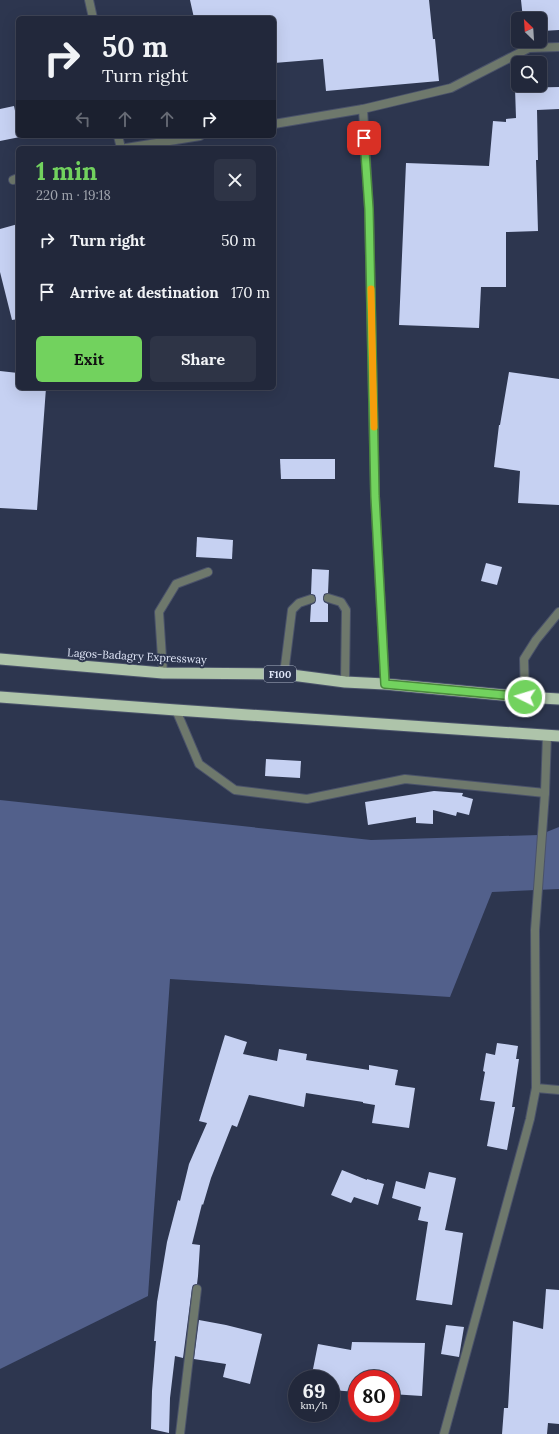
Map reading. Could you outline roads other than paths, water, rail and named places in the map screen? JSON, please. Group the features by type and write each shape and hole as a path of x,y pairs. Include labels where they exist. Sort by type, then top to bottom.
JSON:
{"highway":[{"name":"Lagos-Badagry Expressway","path":"0,660 163,673 284,674 346,682 559,699"},
{"path":"0,697 559,736"}],"street":[{"path":"89,0 93,16"},
{"path":"276,124 363,109 451,88 529,48 559,47"},
{"path":"363,109 369,209 375,496 385,684"},
{"path":"138,146 188,138"},
{"path":"163,673 159,612 176,584 208,572"},
{"path":"328,598 340,602 346,610 346,682"},
{"path":"284,674 292,610 299,603 311,599"},
{"path":"525,697 524,659 536,640 559,612"},
{"path":"176,710 199,764 235,790 307,799 405,779 545,792"},
{"path":"444,1434 530,1119 536,1088 535,930 545,792 547,735"},
{"path":"536,1088 559,1090"},
{"path":"180,1434 197,1289"}]}
